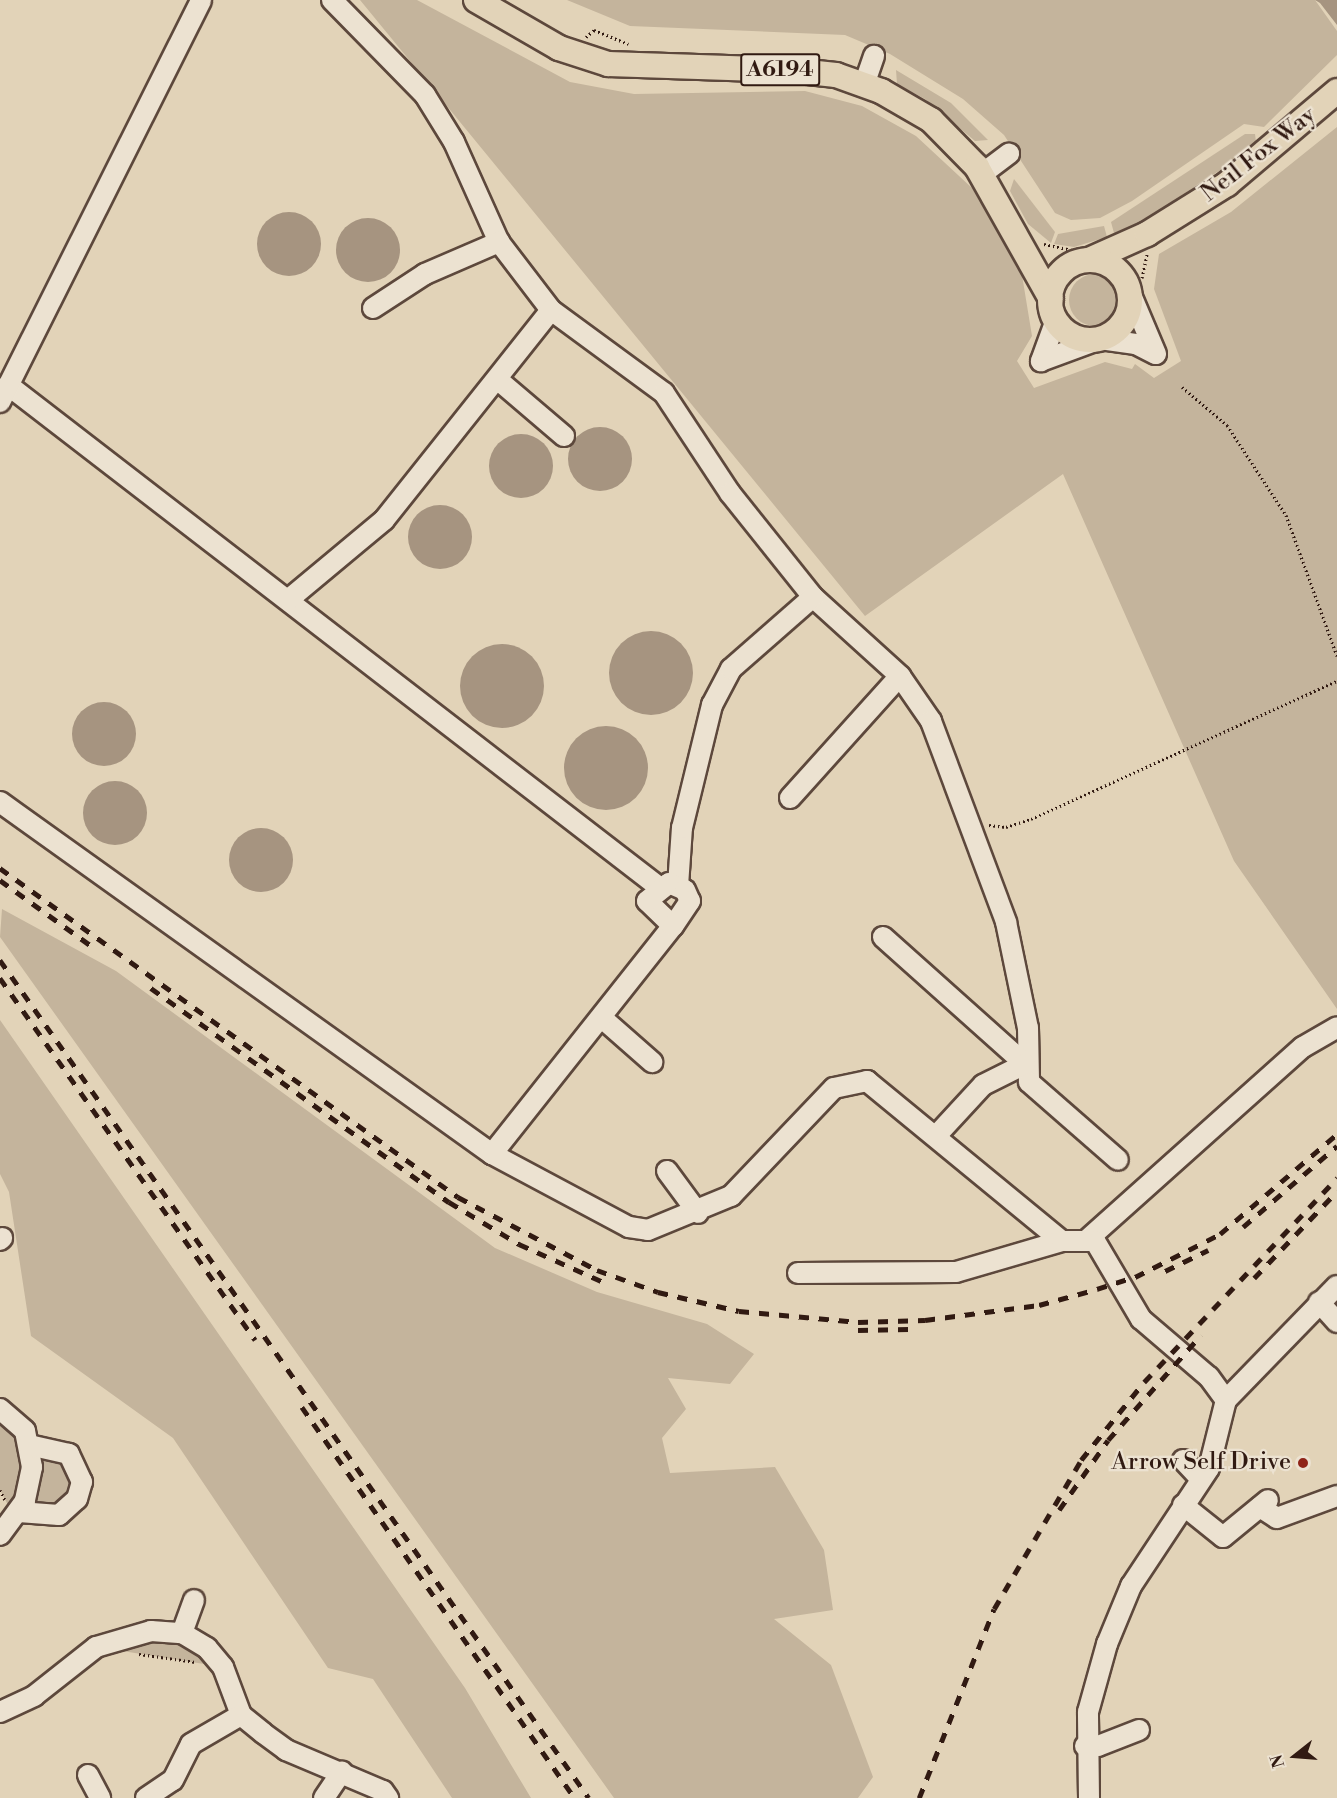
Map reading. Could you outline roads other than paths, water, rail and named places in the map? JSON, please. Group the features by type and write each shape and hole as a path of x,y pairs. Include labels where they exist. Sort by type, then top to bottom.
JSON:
{"main road":[{"name":"A6194","path":"476,0 559,48 608,64 789,70 836,75 864,85 931,120 982,174 1042,248 1053,310 1074,337 1100,339"},
{"name":"Neil Fox Way","path":"1073,259 1147,234 1254,165 1336,92"},
{"name":"Neil Fox Way","path":"1100,339 1121,326 1136,250 1147,234"},
{"path":"1042,248 1073,259 1115,269 1128,287"},
{"path":"1053,310 1055,281 1073,259"}],"street":[{"path":"201,0 4,394 288,600 690,901 602,1018 492,1154"},
{"path":"332,0 441,118 498,242 551,310 664,393 730,493 813,597 900,676 931,721 1006,922 1028,1028 1025,1064"},
{"path":"864,85 874,56"},
{"path":"982,174 1009,154"},
{"path":"373,308 425,274 498,242"},
{"path":"1053,310 1034,365 1100,339 1136,344 1160,360 1128,287"},
{"path":"288,600 384,520 551,310"},
{"path":"496,379 564,436"},
{"path":"673,926 647,901 669,886 712,705 731,669 813,597"},
{"path":"790,798 900,676"},
{"path":"0,802 492,1154 629,1227 648,1230 698,1213 749,1182 834,1088 850,1081 867,1081 882,1090 1062,1241"},
{"path":"883,937 1025,1064 1039,1095 1118,1160"},
{"path":"602,1018 652,1062"},
{"path":"798,1273 956,1272 1062,1241 1088,1239 1303,1047 1337,1027"},
{"path":"936,1136 983,1085 1025,1064"},
{"path":"667,1171 698,1213"},
{"path":"1088,1239 1106,1255 1141,1319 1209,1377 1226,1400"},
{"path":"1089,1798 1085,1746 1088,1713 1107,1644 1131,1586 1215,1455 1226,1400 1337,1286"},
{"path":"1319,1302 1337,1322"},
{"path":"0,1408 25,1431 29,1445 30,1482 19,1512 0,1535"},
{"path":"19,1512 59,1515 77,1499 82,1482 69,1454 46,1444 29,1445"},
{"path":"1183,1460 1201,1479"},
{"path":"1183,1505 1223,1537 1264,1504 1276,1518 1337,1496"},
{"path":"182,1633 194,1600"},
{"path":"0,1712 34,1696 96,1647 151,1631 182,1633 207,1648 223,1667 242,1715 286,1750 342,1771 388,1798"},
{"path":"147,1798 173,1780 191,1744 242,1715"},
{"path":"1085,1746 1098,1746 1139,1730"},
{"path":"324,1798 342,1771"},
{"path":"88,1775 100,1798"}],"railway":[{"path":"0,868 458,1197 597,1270 658,1292 739,1311 858,1322 925,1320 1039,1305 1097,1289 1135,1277 1220,1234 1337,1134"},
{"path":"0,880 90,945"},
{"path":"0,960 589,1798"},
{"path":"0,978 255,1340"},
{"path":"151,988 449,1202 519,1244 603,1282"},
{"path":"1243,1227 1337,1146"},
{"path":"919,1798 994,1609 1081,1460 1144,1382 1337,1178"},
{"path":"1254,1278 1337,1191"},
{"path":"1165,1271 1208,1250"},
{"path":"858,1330 909,1329"},
{"path":"1059,1510 1108,1440 1201,1335"},
{"path":"302,1407 575,1798"}],"place":[{"name":"Arrow Self Drive","path":"1303,1463"}]}
